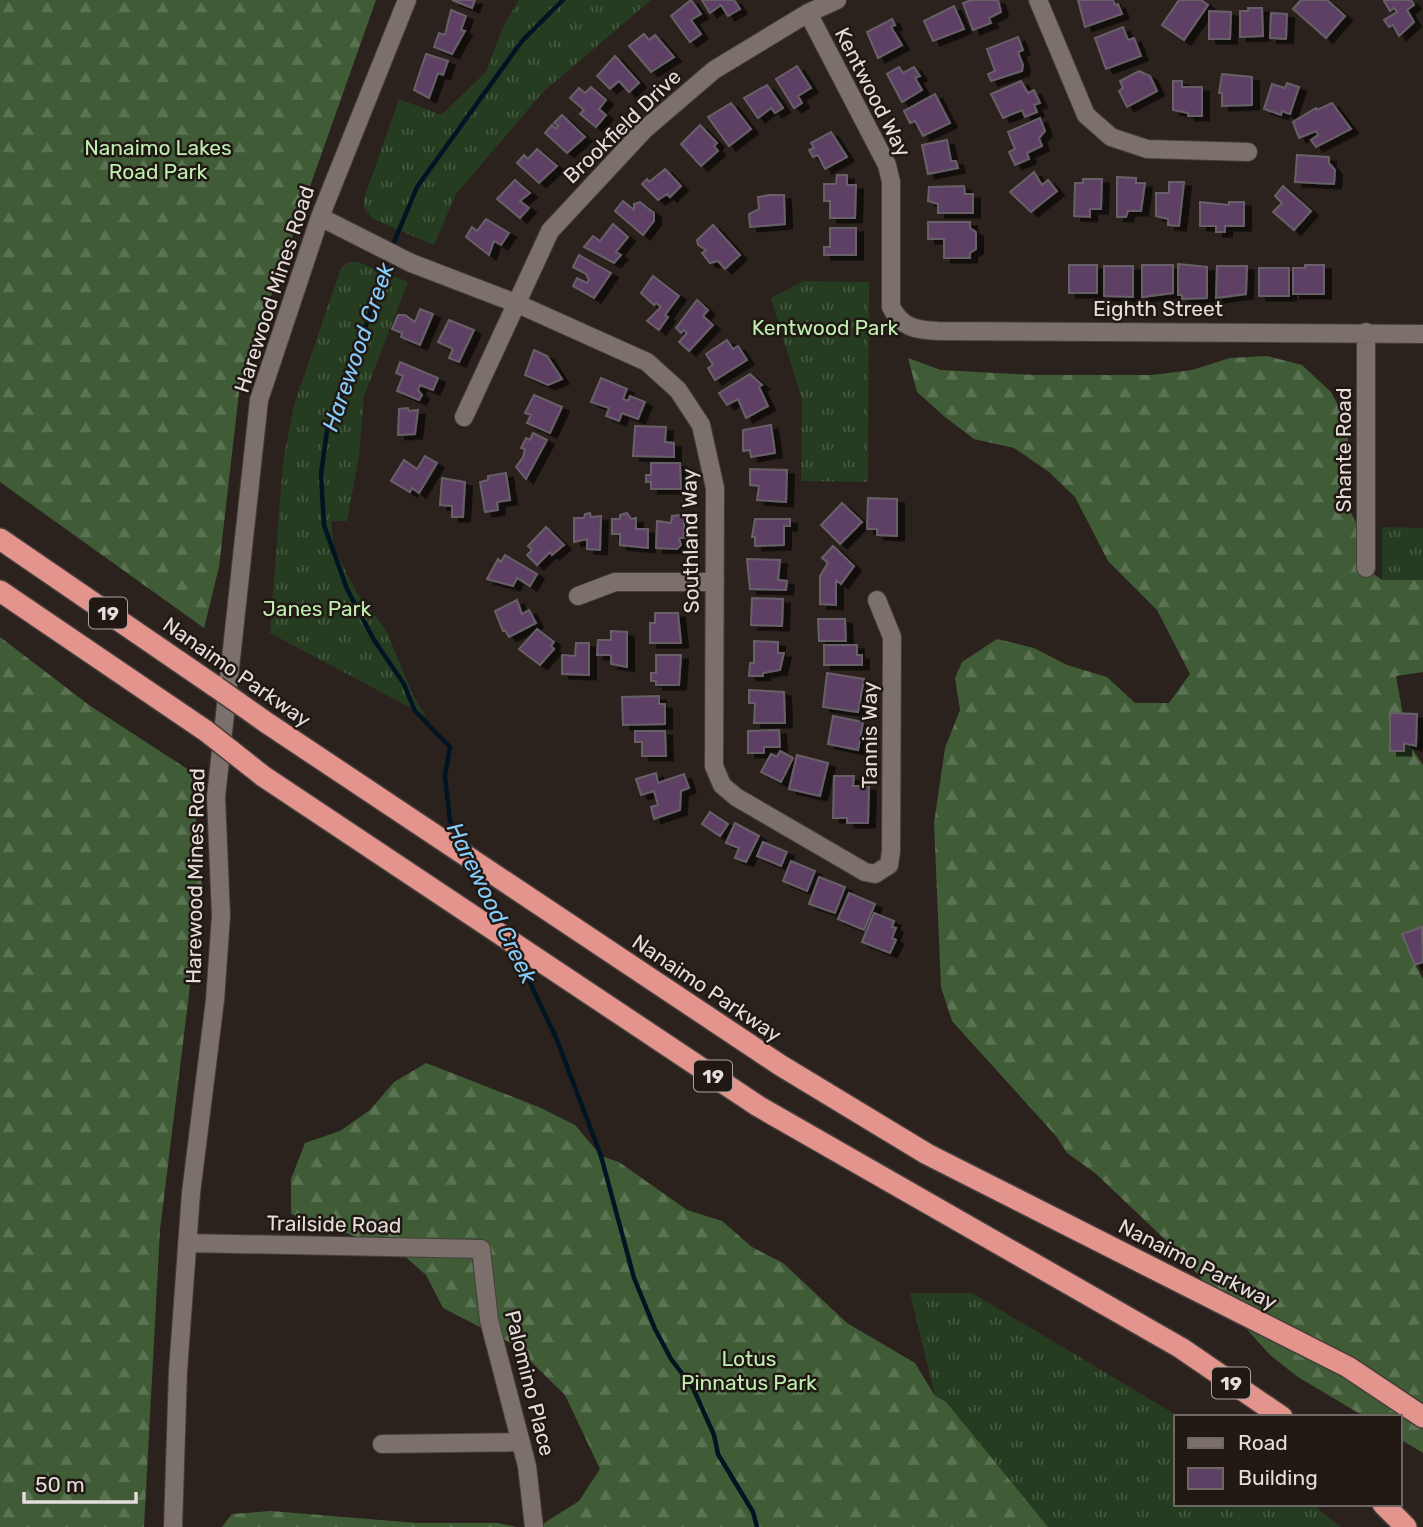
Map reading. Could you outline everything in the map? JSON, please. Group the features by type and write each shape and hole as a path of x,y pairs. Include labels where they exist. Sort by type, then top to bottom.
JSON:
{"highway":[{"name":"Nanaimo Parkway","path":"0,539 267,723 780,1065 927,1154 1348,1367 1423,1417"},
{"name":"19","path":"0,591 206,731 263,776 758,1105 1181,1348 1279,1415"},
{"path":"1385,1506 1406,1527"}],"street":[{"name":"Harewood Mines Road","path":"173,1527 178,1371 187,1243 221,916 216,797 259,400 320,217 407,0"},
{"name":"Brookfield Drive","path":"464,417 550,230 644,130 714,70 808,13 836,0"},
{"path":"1038,0 1086,116 1111,136 1147,149 1248,152"},
{"name":"Kentwood Way","path":"808,13 887,165 891,182 891,307 897,318"},
{"name":"Southland Way","path":"320,217 411,263 518,304 647,362 678,390 701,425 711,458 715,488 714,766 722,785 736,797 865,872 883,871"},
{"name":"Eighth Street","path":"897,318 908,327 921,331 1423,334"},
{"name":"Shante Road","path":"1366,332 1366,568"},
{"path":"578,596 615,582 715,582"},
{"name":"Tannis Way","path":"877,600 892,637 891,851 883,871"},
{"name":"Trailside Road","path":"187,1243 481,1249"},
{"name":"Palomino Place","path":"481,1249 489,1320 527,1466 534,1527"},
{"path":"382,1444 520,1442"}],"green space":[{"name":"Nanaimo Lakes Road Park","path":"0,0 376,0 240,384 219,567 204,628 0,482"},
{"path":"519,0 651,0 543,92 456,194 434,245 373,219 364,208 364,199 399,99 441,115 486,72 503,27"},
{"name":"Janes Park","path":"349,262 358,262 408,282 364,396 359,456 347,521 331,521 334,549 357,593 386,630 413,696 426,716 270,633 283,462 294,405 341,268"},
{"name":"Kentwood Park","path":"803,281 869,282 868,482 801,481 802,400 771,298"},
{"path":"1267,356 1302,365 1331,392 1349,426 1344,498 1361,533 1366,568 1382,580 1423,580 1423,672 1396,676 1408,743 1423,765 1423,936 1405,944 1423,979 1423,1453 1402,1440 1402,1415 1362,1415 1298,1377 1270,1355 1173,1247 1095,1173 1067,1153 1056,1136 952,1021 941,987 934,823 945,748 960,710 955,678 962,662 997,639 1034,648 1067,665 1107,677 1135,703 1169,703 1190,674 1157,610 1108,561 1075,497 1049,472 1014,448 974,439 945,417 917,392 908,358 941,370 1034,375 1152,375 1192,370 1230,358"},
{"path":"1382,527 1423,528 1423,580 1382,580"},
{"path":"0,637 89,705 192,772 202,888 160,1230 144,1527 0,1527"},
{"name":"Lotus Pinnatus Park","path":"426,1063 541,1108 575,1125 601,1156 619,1162 687,1210 722,1221 752,1247 783,1263 847,1323 915,1363 935,1396 946,1402 1048,1527 538,1527 579,1501 600,1469 565,1395 513,1344 443,1308 426,1275 400,1252 291,1214 291,1179 305,1143 340,1131 370,1110 394,1082"},
{"path":"910,1293 972,1293 1177,1415 1174,1415 1174,1506 1315,1506 1341,1527 1011,1527 935,1396"},
{"path":"271,1511 417,1523 497,1523 517,1527 222,1527 232,1514"}],"building":[{"path":"452,0 475,0 472,8"},
{"path":"691,0 701,14 691,20 701,34 690,42 671,16"},
{"path":"702,0 734,0 740,9 728,16 721,5 710,13"},
{"path":"971,0 998,0 1001,12 989,18 991,23 973,30 963,3"},
{"path":"1078,0 1113,0 1122,14 1085,27"},
{"path":"1179,0 1201,0 1208,5 1184,40 1162,25"},
{"path":"1301,0 1327,0 1345,16 1326,38 1293,9"},
{"path":"1411,0 1414,5 1407,10 1414,22 1399,36 1393,25 1389,27 1384,20 1397,12 1394,8 1390,11 1384,1"},
{"path":"954,6 964,29 933,41 924,21"},
{"path":"1248,8 1262,8 1263,36 1240,37 1240,11 1248,11"},
{"path":"451,10 466,16 461,30 465,31 452,54 434,47 439,33 445,35"},
{"path":"1209,11 1231,12 1230,39 1209,39"},
{"path":"1271,13 1287,14 1286,39 1270,38"},
{"path":"892,19 895,25 891,27 902,45 878,58 867,32"},
{"path":"1123,27 1128,40 1134,38 1141,56 1106,69 1095,38"},
{"path":"644,34 649,40 655,35 674,57 651,72 629,46"},
{"path":"1018,37 1023,50 1018,52 1023,65 1022,71 991,81 988,74 995,71 987,49"},
{"path":"426,54 448,61 443,75 438,73 429,98 414,90"},
{"path":"615,56 639,83 629,92 619,81 610,89 597,76"},
{"path":"797,66 811,88 798,96 802,103 794,108 776,79"},
{"path":"899,67 903,73 914,67 920,76 915,78 922,90 902,102 887,74"},
{"path":"1139,71 1150,76 1157,91 1127,107 1119,91 1123,88 1120,81"},
{"path":"1222,74 1252,77 1252,105 1222,106 1222,93 1219,93"},
{"path":"1021,81 1028,93 1034,90 1040,103 1034,105 1037,112 1025,117 1022,110 1003,118 991,94"},
{"path":"1173,81 1182,81 1182,87 1202,87 1202,116 1188,116 1188,113 1173,110"},
{"path":"1287,83 1299,87 1290,114 1282,111 1281,115 1264,109 1272,84 1285,88"},
{"path":"767,85 783,108 775,113 771,108 758,118 744,98"},
{"path":"591,87 606,100 599,109 606,115 596,127 580,114 584,110 570,98 579,88 585,93"},
{"path":"935,94 950,123 923,136 915,121 910,123 904,111"},
{"path":"731,103 751,129 729,146 708,117"},
{"path":"1332,103 1351,129 1316,147 1311,140 1318,135 1316,131 1299,138 1293,122 1316,108 1317,110"},
{"path":"562,115 585,137 567,153 545,133 552,125 556,129 558,126 554,123"},
{"path":"1040,118 1045,131 1039,138 1042,146 1027,153 1029,159 1015,165 1009,152 1015,149 1008,132"},
{"path":"700,125 717,143 714,146 718,151 701,166 681,144"},
{"path":"831,132 847,157 825,169 818,155 813,157 809,150 814,148 811,143"},
{"path":"947,140 951,161 956,161 958,168 928,174 922,145"},
{"path":"537,149 557,166 539,183 517,163 524,155 528,159"},
{"path":"1297,155 1329,157 1329,163 1335,170 1334,184 1295,182"},
{"path":"665,169 681,186 670,197 667,194 658,200 642,184 647,179 649,182"},
{"path":"1034,172 1042,185 1048,180 1057,191 1031,212 1010,192"},
{"path":"837,175 847,175 847,185 856,185 855,218 830,218 830,201 824,201 824,184 836,184"},
{"path":"1117,177 1136,178 1136,183 1145,183 1141,211 1128,211 1126,217 1117,217"},
{"path":"1083,179 1102,179 1101,209 1090,209 1090,217 1074,216 1075,183 1083,183"},
{"path":"515,180 530,193 520,201 529,208 520,218 497,199"},
{"path":"1169,182 1184,182 1179,226 1168,225 1168,219 1156,216 1156,193 1169,193"},
{"path":"964,186 965,194 973,194 973,213 938,213 938,204 928,201 929,187"},
{"path":"1283,186 1311,211 1294,230 1273,212 1282,203 1275,196"},
{"path":"784,195 785,224 750,227 749,214 759,209 758,197"},
{"path":"623,201 634,210 634,204 640,202 654,213 654,221 643,235 615,211"},
{"path":"1200,202 1229,205 1229,202 1244,202 1244,226 1225,226 1225,232 1216,232 1216,226 1200,226"},
{"path":"486,219 509,233 501,245 494,241 489,255 466,237 472,227 477,231"},
{"path":"928,222 970,222 970,228 976,232 976,249 970,253 970,258 944,258 944,239 928,239"},
{"path":"613,224 628,237 616,252 621,255 614,263 584,247 593,236 600,241"},
{"path":"713,225 740,255 725,269 718,261 710,263 702,253 706,250 698,245 697,240"},
{"path":"830,228 856,228 856,255 824,255 824,247 830,247"},
{"path":"579,255 611,273 594,298 573,286 577,278 587,283 589,280 586,274 573,267"},
{"path":"1178,264 1207,267 1207,298 1182,299 1182,295 1178,295"},
{"path":"1069,265 1097,265 1097,293 1069,293"},
{"path":"1142,265 1173,265 1173,293 1142,297"},
{"path":"1305,265 1324,265 1324,294 1293,294 1293,268 1305,268"},
{"path":"1104,266 1133,266 1133,297 1104,296"},
{"path":"1217,266 1247,266 1246,294 1216,298"},
{"path":"1259,268 1289,268 1289,296 1259,296"},
{"path":"653,276 679,296 665,315 668,317 659,330 647,321 661,307 656,303 654,305 641,293"},
{"path":"697,300 708,310 703,316 713,325 689,351 679,342 687,333 684,330 681,333 676,328"},
{"path":"420,309 433,314 420,345 401,337 402,333 392,329 398,315 405,315 415,322"},
{"path":"449,320 474,330 459,362 449,358 453,349 438,342"},
{"path":"727,340 733,349 738,346 747,360 715,380 708,368 713,365 706,354"},
{"path":"534,350 547,356 562,379 548,385 525,375"},
{"path":"400,362 438,378 433,390 420,385 418,390 422,395 419,400 397,391 403,376 396,373"},
{"path":"750,374 762,385 759,387 768,406 746,418 738,399 727,405 719,393"},
{"path":"601,378 627,389 623,399 628,401 630,396 645,402 638,419 622,413 619,421 606,416 609,408 591,402"},
{"path":"534,395 562,407 550,433 527,423 531,415 525,413"},
{"path":"408,408 409,411 418,410 415,434 398,435 399,409"},
{"path":"771,425 775,453 751,457 750,450 743,451 743,430"},
{"path":"635,426 666,427 665,442 674,443 674,457 633,456"},
{"path":"533,433 547,440 526,479 516,467 523,457 525,449 521,448 526,438 530,440"},
{"path":"425,456 437,463 419,493 412,488 410,492 391,481 404,460 417,469"},
{"path":"651,463 680,463 681,489 651,489 651,482 646,482 646,475 651,475"},
{"path":"750,469 787,470 786,502 757,500 759,486 750,485"},
{"path":"506,473 510,500 497,502 498,510 485,512 480,482 488,480 488,476"},
{"path":"442,478 465,482 463,517 452,517 452,506 440,505"},
{"path":"868,498 897,499 897,536 877,535 877,529 867,529"},
{"path":"842,503 862,522 840,544 821,525"},
{"path":"590,513 591,517 601,516 600,550 587,549 587,539 574,542 574,518 584,518 585,514"},
{"path":"627,513 631,519 636,518 636,529 648,529 648,548 620,545 620,534 612,534 612,519 620,519 620,515"},
{"path":"672,516 684,516 684,538 679,538 681,545 677,549 656,548 657,521 671,523"},
{"path":"755,519 790,519 790,526 784,526 784,545 755,546 755,537 752,537"},
{"path":"546,527 564,545 552,555 550,552 537,565 527,555 532,550 528,546"},
{"path":"833,546 854,566 841,584 836,580 836,605 820,604 820,576 828,563 822,558"},
{"path":"505,555 537,574 530,586 517,578 513,586 487,579 498,559 501,562"},
{"path":"747,559 780,560 778,580 787,581 786,590 750,589"},
{"path":"752,598 783,599 782,626 751,625"},
{"path":"517,600 522,614 529,610 536,623 509,637 505,630 503,631 495,611"},
{"path":"655,613 678,613 681,643 650,643 650,623 655,623"},
{"path":"818,619 845,619 846,641 819,641"},
{"path":"537,629 554,642 551,646 554,649 540,665 519,649"},
{"path":"611,631 627,632 627,667 611,664 611,655 597,655 598,640 611,640"},
{"path":"754,641 778,642 778,653 784,653 780,670 763,673 763,676 749,676 750,663 754,663"},
{"path":"576,643 589,643 589,675 562,674 562,655 575,656"},
{"path":"824,645 857,645 857,655 862,655 862,665 824,665"},
{"path":"656,655 681,655 679,685 656,685 656,681 651,681 651,673 656,673"},
{"path":"827,673 864,679 858,712 823,707"},
{"path":"749,690 784,692 785,723 754,723 755,703 749,703"},
{"path":"659,696 659,704 665,704 665,724 623,725 622,697"},
{"path":"1390,713 1417,714 1416,746 1404,743 1404,751 1390,751"},
{"path":"833,716 863,722 858,750 828,744"},
{"path":"779,730 780,747 764,747 764,753 748,753 748,731"},
{"path":"635,731 665,731 666,756 642,756 642,742 635,742"},
{"path":"780,751 793,758 781,782 761,772 771,754 777,757"},
{"path":"797,755 828,763 820,796 789,789"},
{"path":"656,773 658,783 684,774 689,788 681,791 680,810 654,819 651,807 658,805 654,791 641,795 636,779"},
{"path":"834,776 854,776 853,786 869,786 868,823 847,823 847,818 833,818"},
{"path":"710,812 728,824 720,836 702,824"},
{"path":"735,823 759,836 746,862 735,858 739,848 726,843"},
{"path":"763,842 787,852 781,866 757,856"},
{"path":"791,861 815,871 807,891 783,881"},
{"path":"819,877 845,887 835,913 809,904"},
{"path":"849,893 875,904 864,930 838,919"},
{"path":"874,913 894,921 892,927 896,928 892,938 896,940 890,953 862,942"},
{"path":"1422,927 1423,962 1415,965 1402,934"}],"waterway":[{"name":"Harewood Creek","path":"392,247 417,187 522,41 563,0"},
{"name":"Harewood Creek","path":"388,258 353,366 327,431 321,474 324,525 347,589 374,640 404,684 415,711 450,747 445,776 450,821 465,845"},
{"name":"Harewood Creek","path":"480,874 507,930"},
{"name":"Harewood Creek","path":"518,957 557,1040 601,1156 634,1278 655,1329 671,1359 693,1388 714,1435 718,1454 753,1512 757,1527"}]}
